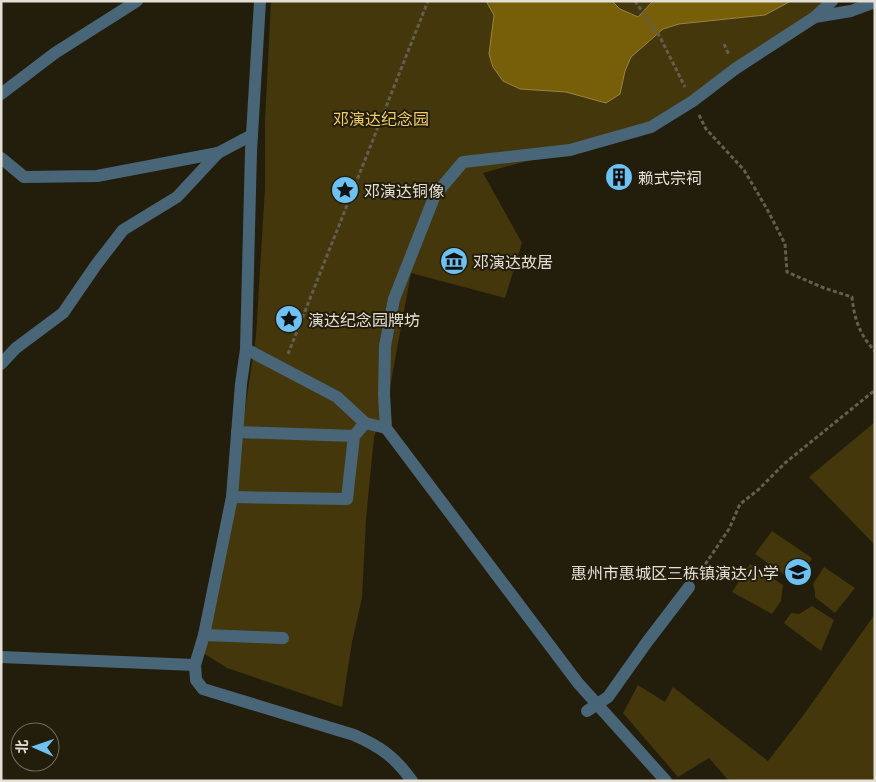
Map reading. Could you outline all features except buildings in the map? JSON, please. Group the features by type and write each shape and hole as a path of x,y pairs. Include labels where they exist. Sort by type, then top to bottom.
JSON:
{"street":[{"path":"1,94 55,53 137,1"},
{"path":"260,1 252,135 246,349 242,368 232,497 204,636 195,665 196,680 203,689 367,740 389,753 402,766 412,781"},
{"path":"666,781 578,683 386,428 385,346 394,299 435,195 463,162 570,150 651,127 693,101 735,69 815,18 832,1"},
{"path":"815,18 851,11 875,2"},
{"path":"1,158 24,178 97,176 218,153 252,135"},
{"path":"1,364 16,348 63,313 123,230 177,197 218,153"},
{"path":"246,349 337,397 365,423 386,428"},
{"path":"232,497 347,499 354,436 365,423"},
{"path":"237,432 354,436"},
{"path":"587,712 608,698 647,642 689,587"},
{"path":"204,636 283,638"},
{"path":"1,657 195,665"}],"path":[{"path":"283,367 428,1"},
{"path":"635,1 660,37 706,129 744,170 767,209 784,244 787,272 824,288 852,297 858,327 867,343 875,350"},
{"path":"689,587 730,529 740,504 758,490 785,463 875,390"}],"green space":[{"name":"邓演达纪念园","path":"271,1 826,1 795,27 651,127 483,173 522,243 505,298 411,273 388,398 374,437 366,519 362,598 352,642 342,707 227,668 200,651 240,443 256,336 265,188 265,121"},
{"path":"875,422 875,545 809,477"},
{"path":"772,531 812,558 801,576 796,575 789,578 755,554"},
{"path":"750,564 783,585 781,601 772,614 732,592"},
{"path":"824,567 855,588 835,613 815,597 813,584"},
{"path":"812,606 834,620 821,651 784,623 791,613 799,614"},
{"path":"875,614 875,781 729,781 709,758 678,777 623,713 638,685 665,702 673,687 768,761 805,713"}],"shaded area":[{"path":"486,1 612,1 620,9 638,17 653,1 791,1 765,15 679,24 663,29 631,57 625,71 620,94 606,103 566,92 520,89 503,81 493,67 489,54 494,15"}],"place":[{"name":"赖式宗祠","path":"619,177"},
{"name":"邓演达铜像","path":"345,190"},
{"name":"邓演达故居","path":"454,261"},
{"name":"演达纪念园牌坊","path":"289,319"},
{"name":"惠州市惠城区三栋镇演达小学","path":"798,572"}]}
